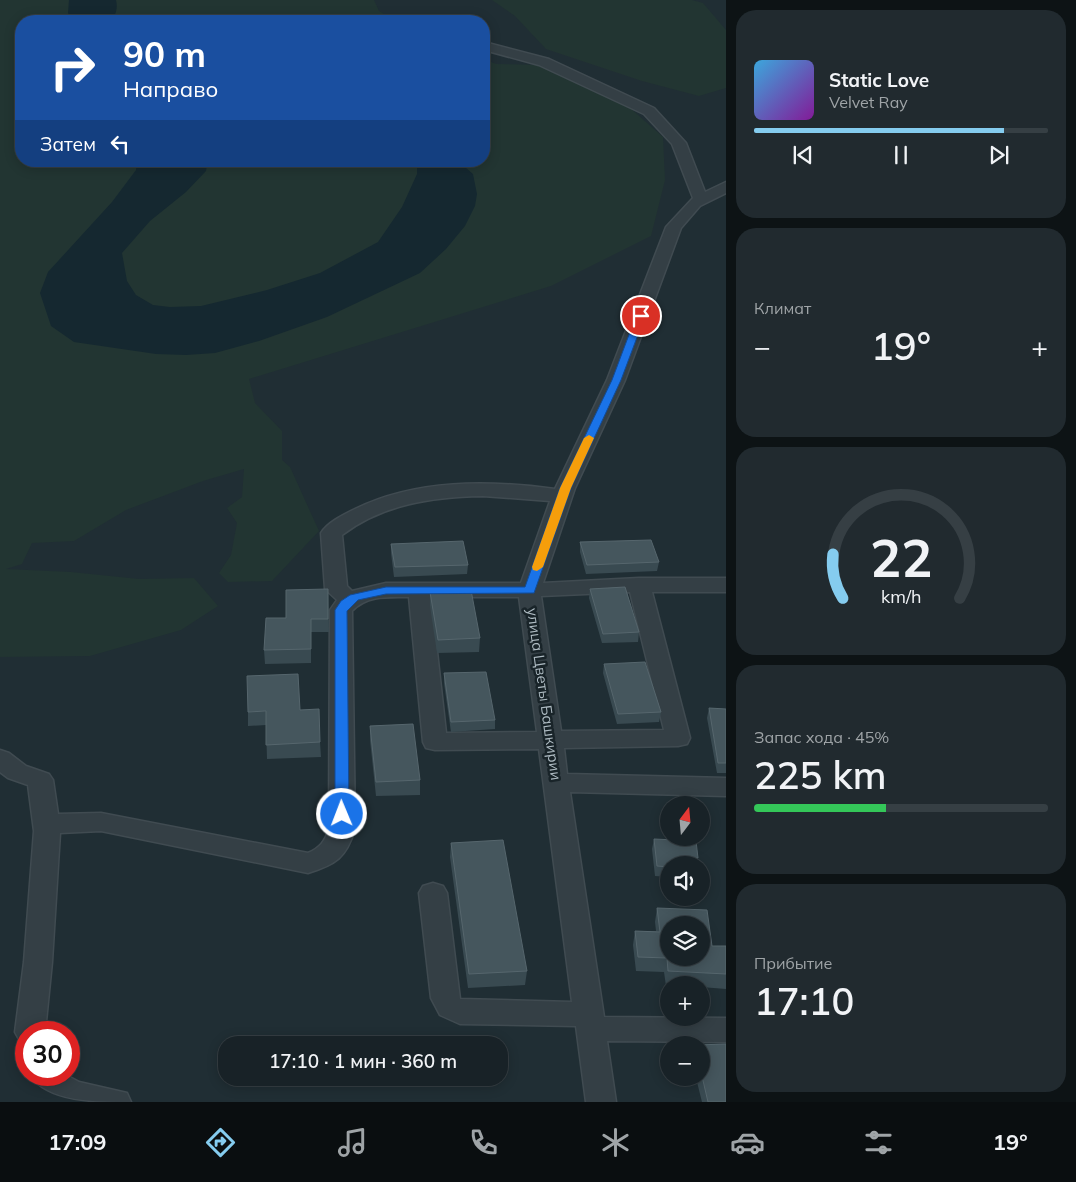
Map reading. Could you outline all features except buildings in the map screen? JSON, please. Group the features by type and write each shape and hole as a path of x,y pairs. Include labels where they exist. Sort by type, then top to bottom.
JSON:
{"street":[{"path":"490,48 544,62 649,111 679,143 701,200"},
{"name":"улица Цветы Башкирии","path":"601,1102 529,590 562,496 616,380 674,227 695,203 726,187"},
{"path":"351,600 336,589 331,533 353,517 384,504 422,494 443,491 538,492 562,496"},
{"path":"419,590 434,742 678,738 638,586"},
{"path":"46,824 101,822 308,863 323,859 332,852 338,842 342,829 341,610 351,600 368,593 386,590 529,590 638,586 726,586"},
{"path":"0,759 17,772 40,780 46,824 38,962 31,1021"},
{"path":"556,783 726,787"},
{"path":"433,893 445,998 450,1007 460,1012 726,1030"},
{"path":"61,1086 75,1094 116,1102"}],"green space":[{"path":"0,0 374,0 379,11 386,15 15,15 15,167 490,167 490,62 496,64 541,65 613,93 663,137 665,180 651,236 551,286 249,379 255,403 282,431 282,460 290,467 319,531 272,581 228,582 219,573 231,555 237,523 227,508 242,497 244,469 203,481 126,510 74,541 32,543 22,564 6,569 71,572 139,579 194,578 218,606 181,630 90,656 0,657"},
{"path":"492,0 692,0 703,3 726,30 726,88 699,96 642,81 546,49 515,16"}],"water":[{"path":"69,0 116,0 115,15 69,15"},
{"path":"136,167 207,167 206,171 186,192 150,221 122,253 127,281 136,295 153,305 170,307 201,306 267,290 320,273 378,242 402,207 417,174 417,167 465,167 473,174 477,194 475,206 465,226 446,249 420,273 327,317 259,341 215,353 186,355 156,354 74,342 51,326 40,293 48,272 112,202"}],"slow traffic":[{"path":"537,567 565,488 589,438"}],"route":[{"path":"342,814 341,610 354,597 386,590 529,590 565,488 616,380 641,316"}]}
